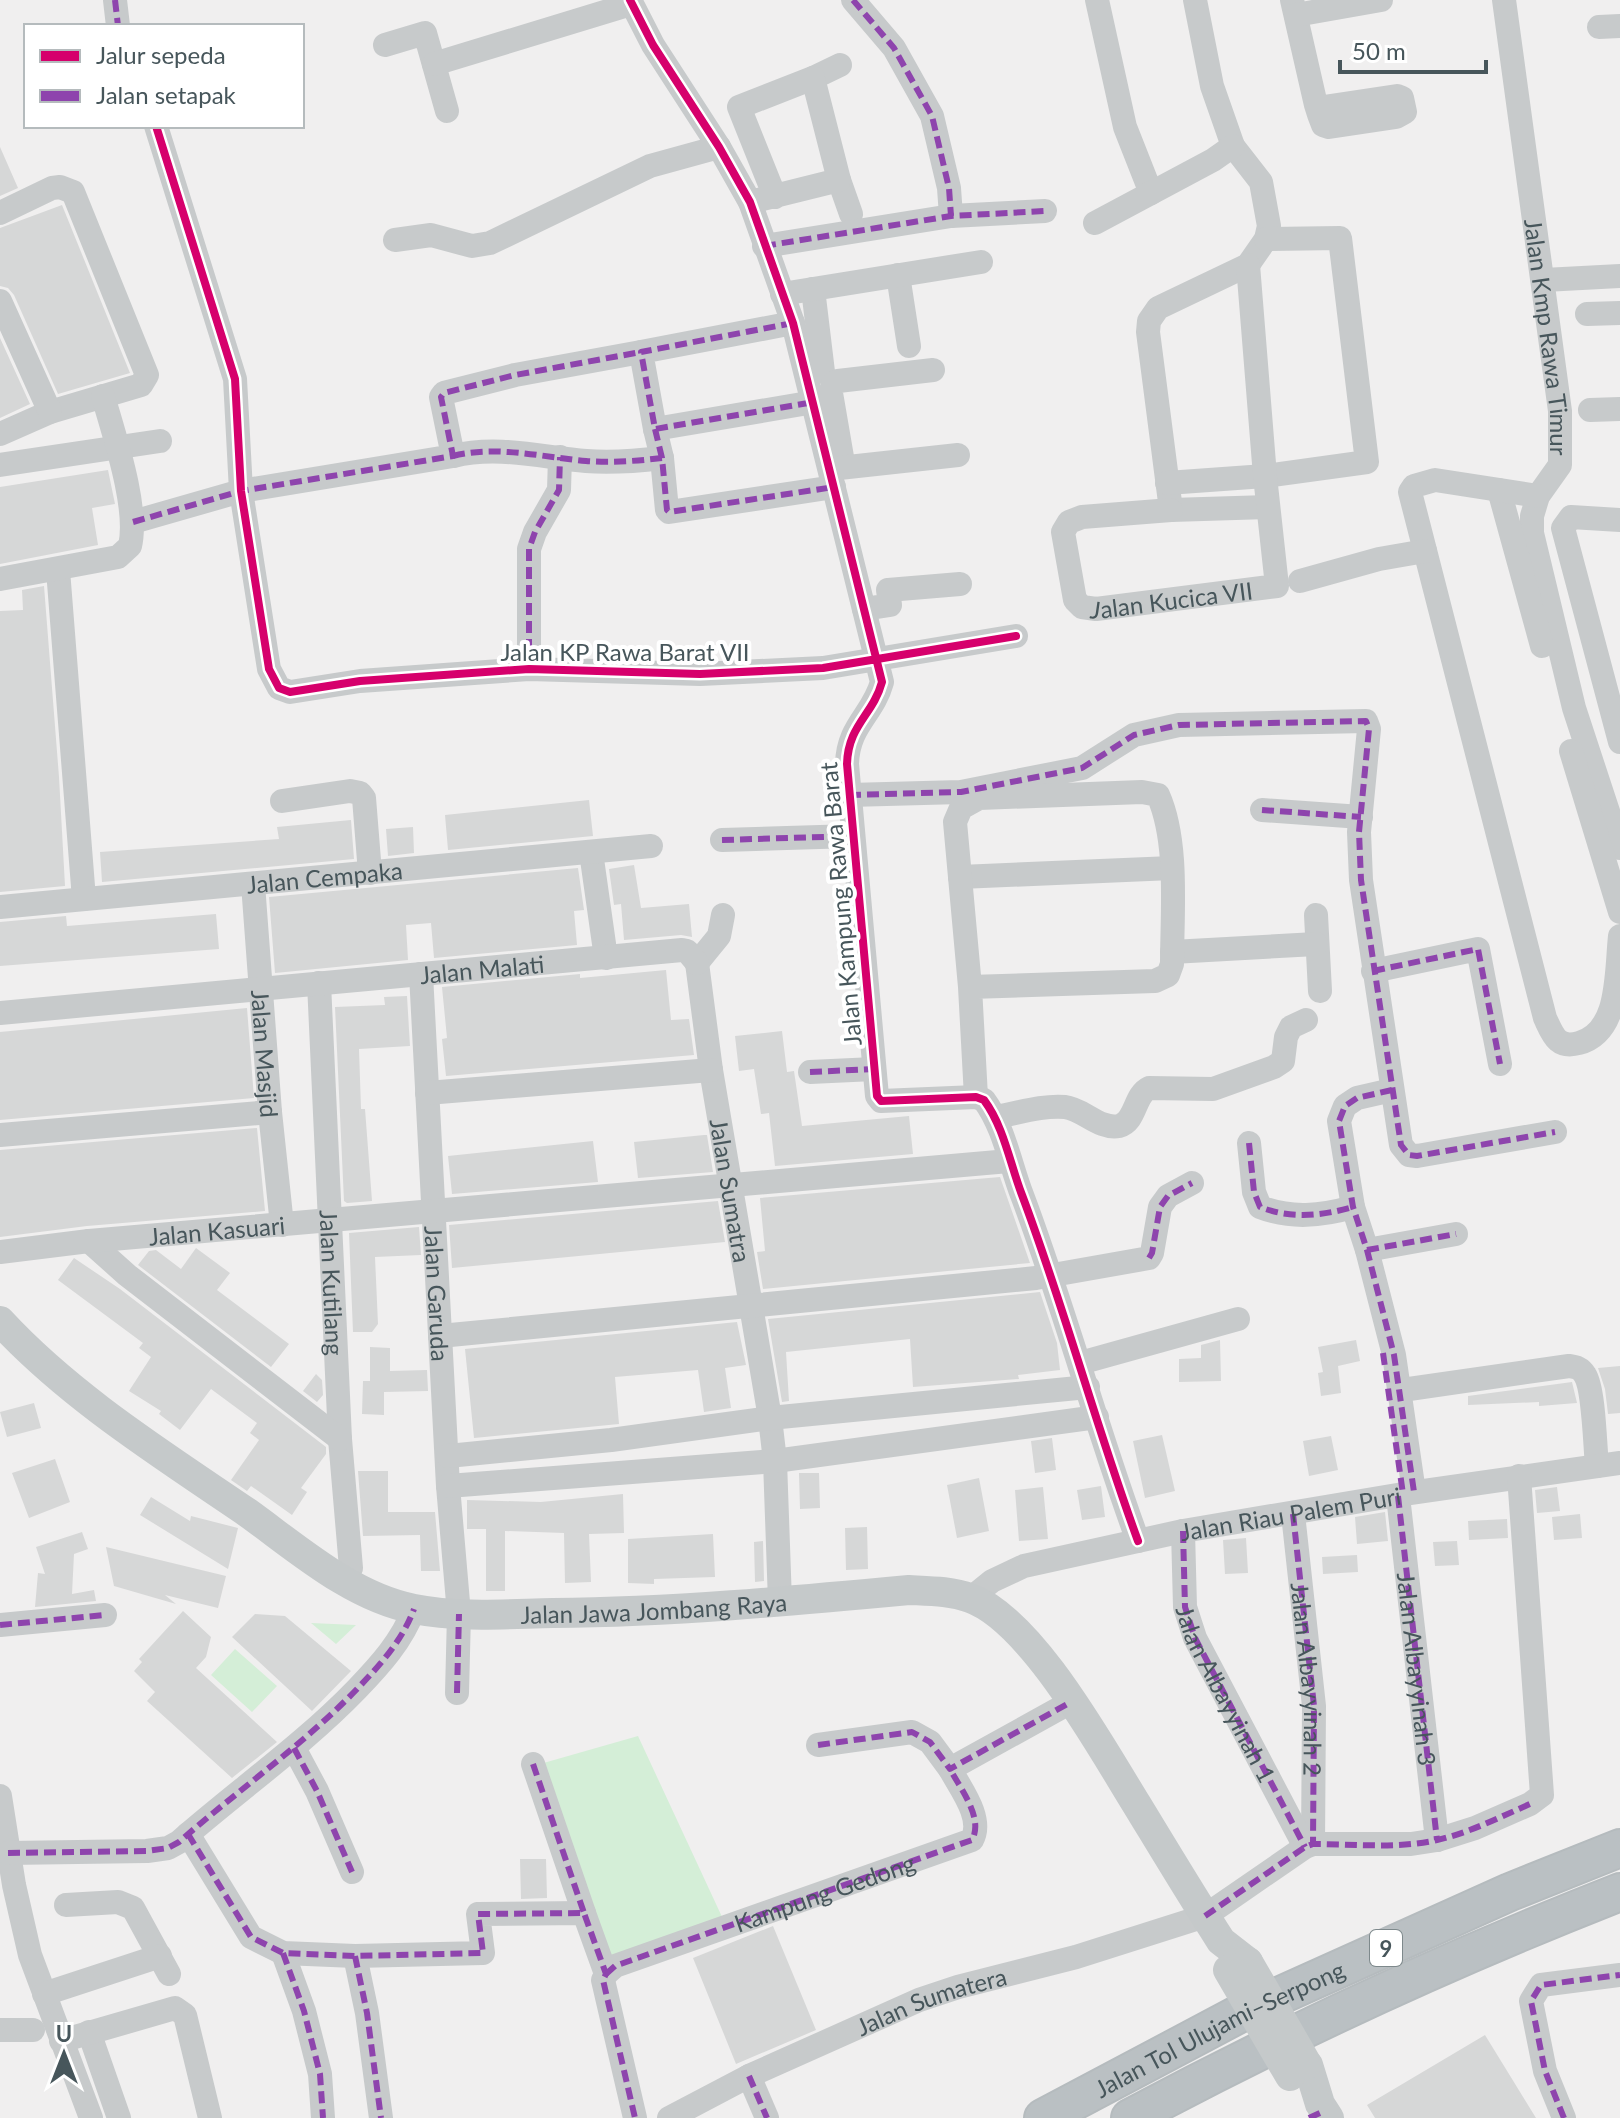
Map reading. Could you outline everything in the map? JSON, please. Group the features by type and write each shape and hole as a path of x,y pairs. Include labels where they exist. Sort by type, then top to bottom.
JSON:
{"highway":[{"name":"Jalan Tol Ulujami–Serpong","path":"1043,2118 1241,2013 1510,1892 1620,1848"},
{"name":"Jalan Tol Ulujami–Serpong","path":"1130,2118 1263,2049 1394,1987 1507,1936 1620,1892"}],"main road":[{"name":"Jalan Jawa Jombang Raya","path":"0,1321 77,1390 345,1581 390,1602 414,1609 459,1614 645,1612 909,1590 971,1598 1014,1628 1071,1702 1225,1947 1321,2113"}],"street":[{"path":"115,0 118,24"},
{"path":"853,0 894,48 932,116 949,188 951,216"},
{"path":"1097,0 1125,127 1151,193"},
{"path":"1171,510 1149,321 1158,308 1248,265 1266,239 1269,226 1261,182 1233,146 1212,86 1195,0"},
{"path":"1317,108 1294,8 1381,0"},
{"name":"Jalan Kmp Rawa Timur","path":"1504,0 1560,411 1560,465 1538,496 1532,516 1533,547 1574,708 1620,848"},
{"path":"434,64 630,2"},
{"name":"Jalan Kampung Rawa Barat","path":"630,2 653,45 719,147 750,202 764,246 799,291 793,323 836,474 882,682 878,697 854,731 848,749 849,795 876,1089 881,1101 976,1097"},
{"path":"385,45 425,33 447,111"},
{"path":"775,197 739,107 840,65"},
{"path":"813,78 839,180 851,214"},
{"path":"157,128 235,379 241,491"},
{"path":"1095,223 1213,160 1233,146"},
{"path":"395,240 431,235 472,246 490,243 650,166 719,147"},
{"path":"750,202 839,180"},
{"path":"0,213 60,187 73,192 147,375 141,385 50,412 0,434"},
{"path":"764,246 951,216 1045,211"},
{"path":"1167,483 1265,476 1361,464 1369,459 1340,238 1266,239"},
{"path":"823,372 799,291 981,262"},
{"name":"Jalan Kucica VII","path":"1248,265 1277,586 1096,609 1079,605 1075,600 1063,532 1069,522 1082,517 1171,510 1268,507"},
{"path":"898,275 909,346"},
{"path":"1544,280 1620,276"},
{"path":"0,301 50,412"},
{"path":"1587,314 1620,313"},
{"path":"453,456 441,397 444,393 515,375 793,323"},
{"path":"641,352 662,458 667,510 679,510 836,474 958,455"},
{"path":"836,474 833,384 933,370"},
{"path":"0,579 118,557 130,546 133,522 118,447 103,396"},
{"path":"655,429 814,402"},
{"path":"1590,410 1620,409"},
{"path":"0,465 160,441"},
{"path":"133,522 241,491 486,451 588,461 662,458"},
{"path":"529,669 529,549 559,490 560,457"},
{"path":"1538,496 1435,480 1414,486 1410,492 1545,1018 1555,1040 1566,1046 1581,1043 1595,1038 1604,1029 1612,1016 1620,936"},
{"path":"1499,490 1563,726 1620,912"},
{"name":"Jalan KP Rawa Barat VII","path":"241,491 269,669 279,688 290,692 360,681 529,669 700,674 823,668 1016,636"},
{"path":"1620,520 1571,517 1563,528 1620,742"},
{"path":"1300,581 1379,559 1425,551"},
{"path":"58,570 84,899"},
{"path":"864,609 890,605 888,590 960,584"},
{"path":"849,795 961,792 1082,768 1134,735 1179,725 1363,720 1368,723 1369,729 1361,817 1361,880 1401,1145 1409,1155 1417,1156 1555,1132"},
{"path":"282,801 350,791 360,793 364,798 370,873"},
{"path":"970,987 1155,981 1168,975 1172,964 1172,868 1164,808 1158,795 1142,792 979,798 961,808 955,822 976,1097 984,1100 996,1117 1009,1161 1052,1275 1138,1541"},
{"path":"1262,810 1361,817"},
{"path":"722,840 853,836"},
{"name":"Jalan Cempaka","path":"0,907 651,846"},
{"path":"591,852 606,958"},
{"path":"960,877 1172,868"},
{"name":"Jalan Masjid","path":"253,884 282,1225"},
{"path":"697,963 719,936 723,915"},
{"path":"1316,915 1320,991"},
{"path":"1172,952 1316,944"},
{"path":"1373,971 1478,949 1500,1064"},
{"name":"Jalan Malati","path":"0,1013 682,950 687,951 697,963"},
{"name":"Jalan Sumatra","path":"697,963 711,1070 733,1185 770,1418 775,1461 780,1602"},
{"name":"Jalan Garuda","path":"421,974 448,1486 459,1614 457,1693"},
{"name":"Jalan Kutilang","path":"319,983 340,1439 351,1568 345,1581"},
{"path":"996,1117 1063,1107 1077,1109 1099,1122 1122,1125 1142,1091 1149,1088 1213,1089 1274,1067 1283,1061 1286,1037 1291,1027 1306,1020"},
{"path":"810,1072 874,1069"},
{"path":"427,1093 711,1070"},
{"name":"Jalan Albayyinah 3","path":"1392,1090 1357,1098 1345,1106 1339,1121 1353,1207 1367,1250 1388,1354 1405,1494 1437,1840"},
{"path":"0,1135 270,1112"},
{"path":"1249,1143 1254,1192 1260,1207 1281,1215 1305,1215 1332,1213 1353,1207"},
{"name":"Jalan Kasuari","path":"0,1252 89,1241 1009,1161"},
{"path":"440,1336 1052,1275 1149,1258 1160,1207 1168,1196 1192,1183"},
{"path":"1367,1250 1456,1234"},
{"path":"89,1241 127,1275 340,1439"},
{"path":"1080,1363 1238,1319"},
{"path":"1409,1389 1578,1367 1585,1373 1608,1465"},
{"path":"448,1456 611,1440 770,1418 1088,1387"},
{"path":"448,1486 775,1461 1097,1417"},
{"name":"Jalan Riau Palem Puri","path":"971,1598 992,1581 1024,1566 1183,1531 1519,1476 1608,1465"},
{"path":"1309,1845 1411,1844 1437,1840 1475,1828 1530,1804 1542,1795 1519,1476"},
{"name":"Jalan Albayyinah 2","path":"1293,1514 1314,1706 1309,1845"},
{"name":"Jalan Albayyinah 1","path":"1183,1531 1185,1607 1195,1638 1309,1845"},
{"path":"8,1853 168,1848 316,1731 375,1670 399,1639 414,1609"},
{"path":"0,1625 105,1615"},
{"path":"950,1769 1071,1702"},
{"name":"Kampung Gedong","path":"606,1974 615,1966 972,1840 975,1834 973,1814 950,1769 930,1742 912,1732 818,1745"},
{"path":"294,1748 317,1791 352,1872"},
{"path":"533,1764 606,1974 603,1980 635,2118"},
{"path":"0,1796 8,1853 30,1955 91,2118"},
{"path":"188,1834 251,1937 283,1953 355,1956 483,1953 478,1914 584,1913"},
{"name":"Jalan Sumatera","path":"669,2118 749,2076 919,2000 958,1987 1076,1957 1225,1947 1309,1845"},
{"path":"44,1994 165,1965 133,1908 118,1902 66,1905"},
{"path":"283,1953 304,2011 320,2074 323,2118"},
{"path":"355,1956 367,2013 381,2118"},
{"path":"1564,2118 1545,2071 1531,2001 1541,1985 1620,1975"},
{"path":"61,2041 166,2009 181,2011 185,2015 210,2118"},
{"path":"0,2030 33,2030"},
{"path":"89,2032 119,2118"},
{"path":"749,2076 767,2118"}],"green space":[{"path":"311,1623 356,1625 336,1644"},
{"path":"235,1649 277,1686 252,1712 211,1675"},
{"path":"638,1736 723,1919 608,1958 540,1764"}],"building":[{"path":"0,147 18,188 0,196"},
{"path":"62,205 130,373 58,394 14,295 8,288 0,286 0,228"},
{"path":"0,338 30,404 0,418"},
{"path":"108,470 115,504 92,508 98,545 0,564 0,487"},
{"path":"44,586 65,886 0,892 0,611 23,610 22,590"},
{"path":"589,800 593,836 448,850 445,815"},
{"path":"351,820 354,859 102,882 100,852 279,839 277,827"},
{"path":"413,827 414,853 388,856 386,829"},
{"path":"634,865 641,908 689,904 692,937 681,935 624,940 621,904 614,905 609,869"},
{"path":"578,868 584,910 574,911 577,945 434,958 431,923 406,925 408,960 275,973 269,897"},
{"path":"216,914 219,949 0,966 0,922 66,916 67,926"},
{"path":"666,970 671,1020 689,1019 694,1055 446,1076 442,1039 447,1038 442,987 580,974 580,978"},
{"path":"407,996 410,1046 359,1049 361,1109 365,1109 372,1201 347,1203 344,1201 335,1007 385,1005 384,997"},
{"path":"247,1008 254,1098 0,1120 0,1032"},
{"path":"782,1031 787,1072 794,1071 802,1126 909,1116 913,1154 775,1166 769,1113 761,1114 754,1069 739,1071 735,1036"},
{"path":"257,1128 265,1211 87,1226 0,1237 0,1150"},
{"path":"707,1135 713,1172 638,1178 634,1142"},
{"path":"593,1141 598,1182 452,1194 448,1156"},
{"path":"1000,1177 1030,1263 763,1289 757,1252 765,1251 760,1198"},
{"path":"718,1201 725,1242 452,1268 449,1225"},
{"path":"419,1227 421,1255 375,1257 378,1324 372,1332 353,1332 349,1233"},
{"path":"196,1248 230,1273 217,1290 289,1344 271,1367 138,1265 149,1251 156,1250 181,1269"},
{"path":"74,1258 120,1289 326,1447 326,1454 301,1488 307,1492 292,1515 251,1486 247,1491 231,1480 259,1440 250,1433 257,1423 211,1389 180,1430 159,1414 161,1411 129,1391 151,1357 139,1348 143,1343 58,1280"},
{"path":"1040,1292 1057,1343 1060,1370 1018,1375 1019,1379 913,1387 910,1339 786,1352 789,1401 782,1402 768,1319"},
{"path":"737,1322 746,1365 725,1368 731,1408 704,1412 698,1370 615,1377 619,1424 474,1438 465,1349"},
{"path":"1220,1340 1221,1381 1179,1382 1179,1359 1201,1358 1201,1345"},
{"path":"1356,1340 1360,1361 1338,1366 1341,1393 1321,1396 1318,1373 1323,1372 1318,1347"},
{"path":"370,1347 390,1348 390,1371 427,1370 428,1391 384,1392 384,1415 362,1414 363,1381 370,1381"},
{"path":"1620,1366 1620,1413 1608,1414 1598,1368"},
{"path":"316,1374 322,1380 323,1395 317,1402 303,1391"},
{"path":"1572,1382 1577,1403 1468,1405 1468,1396"},
{"path":"34,1403 41,1428 7,1437 0,1412"},
{"path":"1162,1435 1175,1491 1145,1498 1133,1441"},
{"path":"1331,1436 1338,1470 1309,1476 1303,1441"},
{"path":"1052,1438 1056,1470 1035,1473 1031,1441"},
{"path":"55,1459 70,1502 29,1518 12,1473"},
{"path":"358,1471 388,1471 388,1512 435,1512 440,1571 421,1571 420,1535 363,1536"},
{"path":"799,1473 819,1473 820,1508 800,1509"},
{"path":"979,1478 989,1531 957,1538 947,1485"},
{"path":"1101,1486 1105,1517 1082,1520 1077,1490"},
{"path":"1043,1487 1048,1539 1019,1541 1015,1490"},
{"path":"1557,1487 1560,1511 1537,1513 1535,1490"},
{"path":"623,1494 624,1533 589,1534 591,1582 565,1583 564,1533 505,1531 505,1591 486,1591 486,1529 467,1529 467,1500 541,1502"},
{"path":"151,1497 190,1521 191,1516 238,1528 228,1569 140,1515"},
{"path":"1385,1512 1388,1541 1357,1544 1355,1517"},
{"path":"1580,1514 1582,1538 1554,1540 1552,1517"},
{"path":"1507,1519 1508,1538 1469,1540 1468,1521"},
{"path":"867,1527 868,1569 846,1570 845,1528"},
{"path":"82,1532 88,1549 74,1554 72,1594 94,1590 96,1601 35,1607 38,1573 45,1574 36,1547"},
{"path":"713,1534 715,1577 654,1579 654,1584 628,1583 628,1539"},
{"path":"1246,1538 1248,1573 1225,1574 1223,1540"},
{"path":"763,1541 764,1581 755,1582 754,1542"},
{"path":"1457,1541 1459,1565 1435,1566 1433,1542"},
{"path":"106,1547 226,1576 218,1608 165,1595 176,1604 114,1586"},
{"path":"1357,1555 1358,1572 1323,1574 1322,1557"},
{"path":"183,1611 211,1637 206,1657 196,1668 277,1742 232,1778 147,1701 155,1692 134,1671 142,1662 139,1659"},
{"path":"255,1614 285,1616 351,1671 312,1711 232,1637"},
{"path":"520,1859 546,1859 547,1898 521,1899"},
{"path":"773,1926 816,2030 736,2064 693,1958"},
{"path":"1485,2035 1536,2118 1375,2118 1367,2105"}],"marked path":[{"path":"115,0 118,24"},
{"path":"853,0 894,48 932,116 949,188 951,216"},
{"path":"764,246 951,216 1045,211"},
{"path":"793,323 641,352 655,429 814,402"},
{"path":"133,522 241,491 453,456 441,397 444,393 515,375 641,352"},
{"path":"655,429 669,512 834,487"},
{"path":"453,456 503,452 595,462 662,458"},
{"path":"529,669 529,549 559,490 560,457"},
{"path":"849,795 961,792 1082,768 1134,735 1179,725 1366,721 1369,729 1359,832 1361,880 1401,1145 1409,1155 1417,1156 1555,1132"},
{"path":"1262,810 1361,817"},
{"path":"722,840 853,836"},
{"path":"1373,971 1478,949 1500,1064"},
{"path":"810,1072 874,1069"},
{"path":"1392,1090 1357,1098 1345,1106 1339,1121 1353,1207 1394,1355 1414,1492"},
{"path":"1249,1143 1254,1192 1260,1207 1306,1215 1353,1207"},
{"path":"1149,1258 1160,1207 1168,1196 1192,1183"},
{"path":"1367,1250 1456,1234"},
{"path":"1383,1353 1403,1494"},
{"path":"1398,1496 1437,1840"},
{"path":"1293,1514 1314,1706 1313,1844"},
{"path":"1183,1531 1185,1607 1195,1638 1305,1847"},
{"path":"8,1853 147,1851 168,1848 179,1842 336,1710 382,1662 397,1642 414,1609"},
{"path":"457,1693 459,1614"},
{"path":"0,1625 105,1615"},
{"path":"818,1745 912,1732 930,1742 950,1769 1071,1702"},
{"path":"294,1748 317,1791 352,1872"},
{"path":"533,1764 584,1913"},
{"path":"606,1974 615,1966 972,1840 975,1831 973,1813 950,1769"},
{"path":"1205,1916 1313,1844 1422,1843 1461,1833 1530,1804"},
{"path":"188,1834 251,1937 283,1953 355,1956 483,1953 478,1914 584,1913 606,1974 603,1980 635,2118"},
{"path":"283,1953 304,2011 320,2074 323,2118"},
{"path":"355,1956 367,2013 381,2118"},
{"path":"1564,2118 1545,2071 1531,2001 1541,1985 1620,1975"},
{"path":"749,2076 767,2118"},
{"path":"1309,2118 1324,2111"}],"cycle path":[{"path":"630,0 653,45 719,147 750,202 793,323 882,682 852,739 847,764 877,1096 881,1101 976,1097 984,1100 991,1111 1038,1238 1138,1541"},
{"path":"157,128 235,379 241,491 269,669 279,688 290,692 360,681 529,669 700,674 823,668 1016,636"}]}
